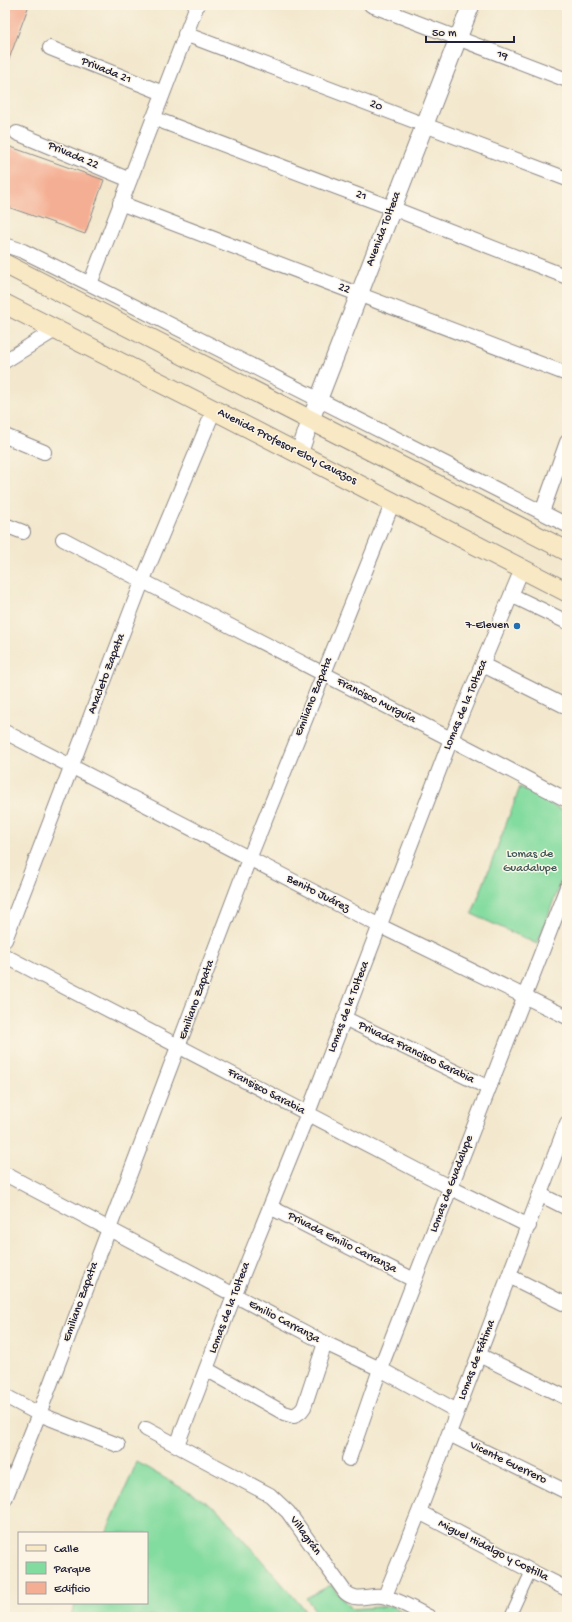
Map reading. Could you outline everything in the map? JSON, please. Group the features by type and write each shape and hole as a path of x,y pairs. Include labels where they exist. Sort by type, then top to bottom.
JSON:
{"main road":[{"path":"5,264 567,551"},
{"name":"Avenida Profesor Eloy Cavazos","path":"5,304 567,592"}],"street":[{"path":"90,284 186,34 195,5"},
{"name":"19","path":"371,5 567,80"},
{"name":"Avenida Tolteca","path":"299,454 424,124 471,5"},
{"name":"20","path":"186,34 567,179"},
{"name":"Privada 21","path":"50,48 163,93"},
{"name":"21","path":"153,118 392,208 567,277"},
{"name":"Privada 22","path":"17,133 130,180"},
{"name":"22","path":"120,203 567,374"},
{"path":"5,245 23,251 90,284 567,525"},
{"path":"5,361 56,330"},
{"name":"Anacleto Zapata","path":"5,940 73,766 142,582 214,410"},
{"path":"5,436 44,452"},
{"path":"542,512 567,442"},
{"name":"Emiliano Zapata","path":"5,1499 180,1046 249,859 393,502"},
{"path":"5,525 23,532"},
{"name":"Francisco Murguía","path":"62,539 142,582 276,649 567,800"},
{"name":"Lomas de la Tolteca","path":"177,1445 234,1296 308,1113 451,739 522,569"},
{"path":"511,595 567,622"},
{"path":"483,665 567,707"},
{"name":"Benito Juárez","path":"5,732 380,926 567,1017"},
{"name":"Lomas de Guadalupe","path":"349,1458 380,1369 567,887"},
{"name":"Fransisco Sarabia","path":"5,956 450,1188 529,1226"},
{"name":"Privada Francisco Sarabia","path":"344,1018 488,1088"},
{"name":"Lomas de Fátima","path":"385,1596 419,1512 541,1195 567,1122"},
{"name":"Emilio Carranza","path":"5,1174 109,1228 234,1296 325,1343 380,1369 457,1411"},
{"path":"541,1195 567,1208"},
{"name":"Privada Emilio Carranza","path":"270,1207 414,1280"},
{"path":"509,1276 567,1305"},
{"path":"206,1369 284,1413 294,1416 304,1407 325,1343"},
{"path":"479,1354 567,1398"},
{"path":"5,1396 39,1414 118,1445"},
{"path":"146,1429 177,1445"},
{"name":"Vicente Guerrero","path":"449,1434 567,1492"},
{"name":"Villagrán","path":"177,1445 275,1499 288,1512 348,1595 357,1598 385,1596 429,1617"},
{"name":"Miguel Hidalgo y Costilla","path":"419,1512 567,1589"},
{"path":"510,1617 531,1571"}],"green space":[{"name":"Lomas de Guadalupe","path":"520,787 567,813 567,866 537,944 472,914"},
{"path":"137,1462 216,1508 311,1617 70,1617 76,1604 148,1604 148,1532 106,1532"},
{"path":"331,1585 351,1609 392,1606 415,1617 320,1617 306,1598"}],"building":[{"path":"5,5 29,5 6,67 5,67"},
{"path":"8,146 104,180 85,234 5,206 5,155"}],"place":[{"name":"7-Eleven","path":"517,626"}]}
